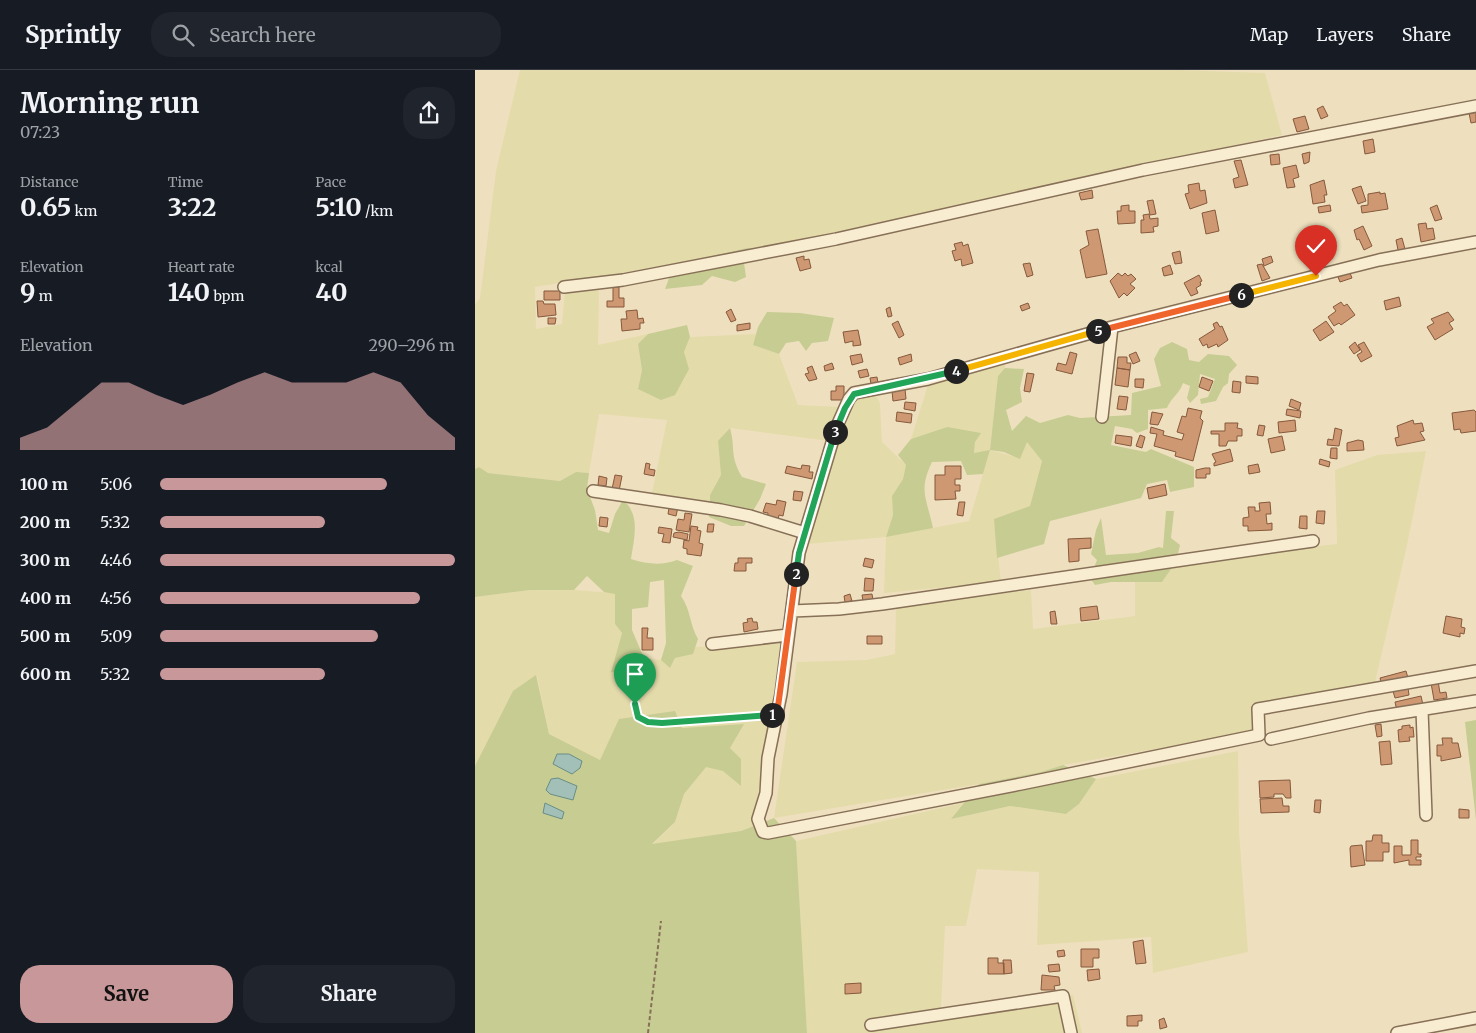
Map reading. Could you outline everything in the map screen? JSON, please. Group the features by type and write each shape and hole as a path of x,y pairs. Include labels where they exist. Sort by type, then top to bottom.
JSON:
{"street":[{"path":"564,287 623,280 807,244 1143,170 1476,106"},
{"path":"1476,242 1379,260 1111,327 928,379 854,394 849,399 837,426 799,553 777,714 769,758 766,793 758,819 763,832 1012,786 1259,735 1258,709 1476,671"},
{"path":"1101,417 1111,327"},
{"path":"593,492 721,510 750,516 805,533"},
{"path":"792,611 839,609 882,604 1313,541"},
{"path":"712,644 788,635"},
{"path":"1271,739 1369,718 1476,701"},
{"path":"1422,710 1426,815"},
{"path":"871,1025 1063,996 1071,1033"},
{"path":"1397,1033 1463,1027 1476,1018"}],"path":[{"path":"639,666 635,704 638,717 648,722 662,723 777,714"},
{"path":"648,1033 661,921"}],"shaded area":[{"path":"520,70 1178,70 1265,73 1282,135 758,249 747,248 674,265 535,287 536,329 562,324 565,291 599,287 598,345 648,334 638,344 642,370 638,389 689,369 684,352 690,337 756,334 753,345 779,354 798,405 839,407 829,441 730,428 718,442 721,475 710,495 709,503 652,493 667,420 599,414 589,473 576,472 560,481 488,473 479,467 475,469 475,305 480,298 496,171"},
{"path":"1005,362 1005,368 998,376 990,450 1020,458 1027,441 1042,460 1030,506 994,519 1001,582 884,593 886,537 969,521 990,451 974,453 975,442 947,427 911,439 928,385"},
{"path":"874,392 880,403 882,442 906,465 903,479 892,496 893,515 886,537 807,544 829,468 856,399"},
{"path":"1426,451 1406,550 1375,682 1253,706 1253,732 1063,765 1041,772 979,784 774,818 797,662 866,660 895,654 896,606 1031,590 1033,629 1135,616 1135,582 1162,582 1176,562 1337,544 1335,470 1377,455"},
{"path":"530,590 574,590 615,593 615,624 622,633 611,671 627,674 644,658 661,660 670,668 675,658 692,654 695,647 782,643 753,826 741,831 652,845 675,822 684,794 706,766 723,770 741,785 730,748 743,724 682,728 611,737 600,760 549,734 537,676 475,766 475,597"},
{"path":"1238,751 1239,832 1248,952 1153,973 1151,937 1037,945 1039,872 977,869 966,926 945,926 941,1008 1073,995 1082,1033 807,1033 796,841 963,803 951,819 1010,806 1066,814 1079,804 1096,779"}],"green space":[{"path":"747,248 758,249 759,258 744,263 746,277 735,282 712,276 702,285 665,289 674,265"},
{"path":"767,312 800,313 834,318 828,341 812,343 806,351 799,341 786,343 779,354 753,345 758,327"},
{"path":"687,325 690,337 684,352 689,369 675,395 661,400 638,389 642,370 638,344 648,334"},
{"path":"1172,342 1187,349 1189,360 1199,362 1208,354 1229,356 1237,365 1229,374 1228,383 1223,387 1216,401 1201,404 1200,399 1208,397 1215,379 1200,374 1198,395 1190,403 1187,398 1190,386 1183,383 1167,408 1148,410 1148,429 1137,433 1132,429 1115,426 1111,445 1146,452 1151,449 1194,467 1194,487 1170,492 1167,480 1147,484 1141,498 1050,521 1044,544 997,558 994,519 1030,506 1042,461 1027,442 1020,459 1004,452 990,450 998,376 1005,368 1024,369 1020,388 1022,402 1006,410 1012,431 1026,416 1040,423 1068,415 1080,418 1131,415 1132,393 1161,386 1154,359 1160,348"},
{"path":"947,427 981,433 975,442 974,453 990,450 983,474 967,475 961,461 932,462 925,480 925,495 933,528 886,537 893,515 892,496 903,479 906,465 898,455 911,439"},
{"path":"730,428 735,463 742,477 766,484 760,499 744,526 731,526 709,517 710,495 721,475 718,441"},
{"path":"479,467 488,473 560,481 576,472 589,473 587,489 595,510 598,530 609,533 615,514 623,500 629,506 635,527 631,559 654,564 677,560 693,566 681,596 687,606 698,639 693,654 675,658 670,668 661,660 666,643 664,580 650,582 648,607 632,609 632,630 644,658 627,674 611,672 622,633 615,624 615,594 604,592 587,576 574,590 530,590 475,597 475,469"},
{"path":"1166,511 1174,511 1171,538 1180,545 1176,562 1162,582 1111,582 1095,585 1090,578 1097,560 1091,554 1096,530 1101,518 1106,555 1138,553 1159,547 1163,548"},
{"path":"536,675 549,734 600,760 619,719 675,711 682,728 744,724 730,748 741,759 741,786 723,771 706,767 684,794 675,822 652,844 741,831 774,818 796,841 807,1033 475,1033 475,766 513,691"},
{"path":"1476,720 1476,820 1465,722"},
{"path":"1063,765 1096,779 1079,804 1066,814 1010,806 951,819 979,784 1041,772"}],"water":[{"path":"557,754 569,754 582,761 580,768 572,774 553,764"},
{"path":"558,778 577,786 573,800 550,794 546,790 551,779"},
{"path":"545,803 564,812 562,819 543,813"}],"building":[{"path":"1323,106 1328,116 1321,119 1317,109"},
{"path":"1476,111 1476,122 1471,123 1469,113"},
{"path":"1305,116 1309,129 1297,132 1293,119"},
{"path":"1373,139 1375,152 1365,154 1363,141"},
{"path":"1310,152 1309,162 1304,164 1302,154"},
{"path":"1279,154 1280,164 1271,165 1270,155"},
{"path":"1241,160 1248,185 1235,188 1233,179 1239,177 1234,161"},
{"path":"1296,165 1299,177 1293,179 1295,187 1287,188 1283,168"},
{"path":"1324,180 1327,195 1324,195 1325,202 1313,204 1310,185"},
{"path":"1199,183 1200,191 1205,190 1207,203 1190,209 1185,194 1189,193 1188,185"},
{"path":"1361,186 1366,201 1358,204 1352,189"},
{"path":"1092,190 1093,198 1081,200 1079,193"},
{"path":"1380,192 1380,194 1385,193 1388,209 1362,213 1361,206 1368,205 1368,194"},
{"path":"1153,200 1156,214 1150,215 1147,201"},
{"path":"1129,205 1129,211 1135,211 1135,223 1118,224 1117,211 1121,211 1121,206"},
{"path":"1330,205 1331,211 1319,213 1318,207"},
{"path":"1437,205 1442,219 1435,221 1430,208"},
{"path":"1215,210 1219,231 1206,234 1202,213"},
{"path":"1149,214 1150,219 1158,218 1158,226 1153,227 1154,232 1141,233 1141,220 1144,220 1143,215"},
{"path":"1426,223 1427,229 1433,228 1435,239 1421,242 1418,224"},
{"path":"1363,226 1372,246 1364,250 1359,239 1357,240 1354,230"},
{"path":"1098,229 1107,274 1086,278 1080,250 1089,245 1086,231"},
{"path":"1402,238 1405,249 1398,250 1396,240"},
{"path":"962,242 963,246 968,244 973,263 962,266 961,259 955,261 952,251 956,250 954,244"},
{"path":"1308,248 1312,254 1304,260 1300,254"},
{"path":"1180,251 1182,263 1175,264 1172,253"},
{"path":"804,256 804,260 809,259 811,268 800,271 796,258"},
{"path":"1271,256 1273,262 1264,266 1262,259"},
{"path":"1030,263 1033,275 1027,277 1023,264"},
{"path":"1262,264 1270,278 1262,281 1257,265"},
{"path":"1170,265 1173,274 1164,276 1162,268"},
{"path":"1118,273 1122,276 1125,273 1128,276 1131,274 1136,279 1130,284 1135,288 1127,296 1124,293 1119,298 1110,281"},
{"path":"1350,273 1352,278 1340,282 1338,277"},
{"path":"1199,275 1202,281 1200,282 1201,285 1196,288 1198,293 1191,296 1184,283"},
{"path":"613,287 619,287 619,298 624,298 624,307 607,307 607,301 613,301"},
{"path":"544,291 560,291 560,300 544,300"},
{"path":"1399,297 1401,306 1386,310 1384,301"},
{"path":"537,301 543,301 544,304 555,304 556,315 538,317"},
{"path":"1341,302 1344,306 1347,304 1355,315 1341,325 1339,323 1334,326 1328,317 1336,311 1333,307"},
{"path":"1028,303 1030,308 1022,311 1020,306"},
{"path":"890,307 892,316 888,317 886,309"},
{"path":"731,309 736,320 731,322 726,312"},
{"path":"637,310 638,319 643,318 644,323 640,323 640,329 622,331 621,319 627,319 626,311"},
{"path":"1448,312 1454,320 1449,323 1453,329 1435,340 1427,327 1434,323 1431,319"},
{"path":"548,318 556,318 555,324 548,324"},
{"path":"898,321 904,335 899,338 892,324"},
{"path":"1326,321 1334,332 1320,341 1313,330"},
{"path":"1217,322 1220,327 1222,326 1228,340 1218,347 1217,344 1208,348 1207,344 1203,346 1199,339 1215,329 1213,324"},
{"path":"750,323 750,329 737,331 737,325"},
{"path":"858,330 861,345 853,346 853,341 845,343 843,332"},
{"path":"1355,342 1360,350 1354,354 1349,347"},
{"path":"1364,342 1372,356 1361,362 1357,355 1362,352 1358,345"},
{"path":"1070,352 1077,354 1072,374 1056,370 1058,363 1066,365"},
{"path":"1136,352 1140,361 1133,364 1129,355"},
{"path":"861,354 863,362 852,365 850,356"},
{"path":"911,354 912,361 900,365 898,358"},
{"path":"1118,357 1127,357 1127,363 1131,363 1130,370 1117,368"},
{"path":"832,363 834,369 825,371 824,366"},
{"path":"812,366 817,379 809,381 805,374 809,373 807,368"},
{"path":"1117,368 1130,370 1128,387 1115,385"},
{"path":"867,369 869,376 860,378 858,371"},
{"path":"1027,373 1034,374 1030,392 1024,391"},
{"path":"1246,376 1258,377 1258,384 1246,383"},
{"path":"877,377 878,383 871,384 870,378"},
{"path":"1202,377 1213,381 1209,391 1199,387"},
{"path":"1135,379 1144,379 1143,388 1135,387"},
{"path":"1233,381 1241,382 1240,393 1232,392"},
{"path":"836,386 844,386 844,400 831,400 831,391 836,391"},
{"path":"905,389 906,399 893,401 892,391"},
{"path":"1119,396 1128,397 1126,410 1117,409"},
{"path":"1291,399 1301,403 1299,410 1289,406"},
{"path":"905,402 916,403 915,411 904,409"},
{"path":"1188,408 1202,411 1200,418 1203,421 1193,461 1175,456 1176,452 1154,446 1157,434 1150,433 1151,427 1164,431 1163,435 1182,440 1184,434 1177,432 1182,416 1186,417"},
{"path":"1287,409 1301,411 1300,418 1286,415"},
{"path":"1474,410 1476,412 1476,431 1461,433 1460,429 1454,430 1452,413"},
{"path":"897,412 912,414 911,423 896,421"},
{"path":"1152,412 1163,414 1158,425 1150,424"},
{"path":"1295,420 1296,431 1279,433 1278,422"},
{"path":"1413,420 1414,424 1422,423 1424,431 1420,432 1425,440 1397,446 1395,438 1399,437 1397,426"},
{"path":"1225,423 1238,423 1237,428 1242,429 1242,436 1237,436 1237,441 1228,441 1226,446 1219,446 1219,434 1211,434 1211,431 1225,431"},
{"path":"1259,425 1265,426 1263,436 1257,435"},
{"path":"1335,428 1342,430 1339,446 1327,445 1328,439 1333,440"},
{"path":"1116,435 1132,437 1131,446 1115,443"},
{"path":"1140,435 1145,437 1142,448 1136,446"},
{"path":"1282,436 1285,450 1271,453 1268,439"},
{"path":"1358,440 1363,441 1364,450 1347,451 1347,443"},
{"path":"1331,448 1337,448 1337,459 1330,458"},
{"path":"1230,449 1233,461 1214,466 1216,462 1212,454"},
{"path":"1320,459 1330,462 1329,467 1319,464"},
{"path":"646,463 650,464 649,469 655,470 654,476 644,474"},
{"path":"1258,464 1260,472 1249,474 1248,466"},
{"path":"802,465 810,466 809,472 813,472 812,479 785,473 787,466 801,469"},
{"path":"945,466 961,466 961,479 955,479 955,485 960,485 960,491 955,491 956,499 935,500 935,475 945,475"},
{"path":"1210,468 1210,474 1206,474 1206,478 1196,478 1196,470"},
{"path":"615,475 622,476 619,491 612,489"},
{"path":"599,476 607,478 606,486 598,485"},
{"path":"1165,484 1167,495 1149,499 1147,488"},
{"path":"794,491 803,492 801,501 793,500"},
{"path":"777,500 786,502 783,516 779,515 778,520 767,518 768,513 763,512 766,503 776,505"},
{"path":"959,502 965,502 963,516 957,515"},
{"path":"1270,502 1271,514 1266,514 1267,524 1272,523 1272,530 1248,531 1248,526 1243,526 1243,518 1249,517 1248,507 1255,507 1255,511 1260,511 1259,503"},
{"path":"673,506 678,507 676,516 668,514 669,508 673,509"},
{"path":"1317,511 1325,511 1324,524 1316,523"},
{"path":"685,513 692,514 689,532 676,530 678,519 684,520"},
{"path":"1300,516 1307,516 1307,529 1299,528"},
{"path":"600,517 608,518 607,527 599,526"},
{"path":"708,524 714,524 713,532 707,532"},
{"path":"691,526 698,527 697,530 701,531 699,543 703,544 701,556 687,554 687,549 683,548 684,540 689,541"},
{"path":"659,527 672,529 670,543 662,542 664,534 658,533"},
{"path":"674,533 688,534 687,540 673,537"},
{"path":"1091,538 1091,548 1079,549 1079,561 1069,562 1068,539"},
{"path":"738,558 752,558 752,563 746,563 746,571 734,571"},
{"path":"865,558 874,560 872,568 863,566"},
{"path":"865,578 874,579 873,591 864,591"},
{"path":"850,594 852,601 845,602 844,596"},
{"path":"872,594 873,600 863,601 862,595"},
{"path":"1097,606 1099,619 1081,621 1080,608"},
{"path":"1055,611 1057,624 1051,624 1050,612"},
{"path":"1446,616 1462,619 1461,627 1465,628 1464,634 1460,633 1460,637 1443,633"},
{"path":"752,618 753,622 757,622 758,629 744,632 743,623 748,622 747,619"},
{"path":"642,628 648,628 647,638 653,638 653,650 642,650"},
{"path":"867,636 882,636 882,644 867,644"},
{"path":"1406,671 1408,678 1382,685 1380,678"},
{"path":"1438,681 1440,693 1446,692 1447,698 1434,700 1431,683"},
{"path":"1408,688 1409,695 1395,698 1393,691"},
{"path":"1421,696 1423,705 1397,711 1395,702"},
{"path":"1381,724 1382,736 1377,737 1375,725"},
{"path":"1410,725 1410,728 1413,727 1414,737 1409,737 1410,741 1399,742 1398,730 1402,729 1402,726"},
{"path":"1442,738 1452,738 1452,743 1458,743 1461,757 1441,761 1441,756 1437,756 1437,745 1443,745"},
{"path":"1390,741 1392,764 1381,765 1379,742"},
{"path":"1290,780 1291,798 1286,798 1283,794 1274,794 1274,797 1260,798 1259,781"},
{"path":"1282,798 1283,806 1289,806 1289,812 1261,813 1260,799"},
{"path":"1315,800 1321,800 1320,813 1314,812"},
{"path":"1459,809 1469,810 1469,818 1459,818"},
{"path":"1373,835 1382,835 1382,843 1389,843 1389,852 1383,852 1383,861 1366,861 1366,841 1372,841"},
{"path":"1411,840 1418,840 1418,854 1421,854 1421,857 1416,857 1416,860 1421,860 1421,865 1409,865 1409,860 1394,863 1394,846 1402,846 1402,855 1411,855"},
{"path":"1362,845 1365,865 1351,867 1351,846"},
{"path":"1143,940 1146,963 1136,964 1133,942"},
{"path":"1081,949 1099,949 1099,958 1093,958 1093,967 1081,967"},
{"path":"1064,950 1065,956 1058,957 1057,951"},
{"path":"988,958 998,958 998,963 1004,963 1004,974 988,974"},
{"path":"1003,960 1011,960 1012,973 1004,974"},
{"path":"1059,964 1060,971 1049,972 1048,965"},
{"path":"1099,969 1100,979 1088,981 1087,970"},
{"path":"1042,975 1059,977 1060,985 1054,986 1055,990 1041,990"},
{"path":"861,983 861,993 845,994 845,984"},
{"path":"1142,1015 1142,1021 1138,1021 1138,1026 1127,1026 1127,1016"},
{"path":"1164,1018 1167,1027 1160,1029 1159,1020"}],"route":[{"path":"635,704 638,717 648,722 662,723 777,714 799,553 837,426 849,399 854,394 928,379 1111,327 1316,276"}]}
